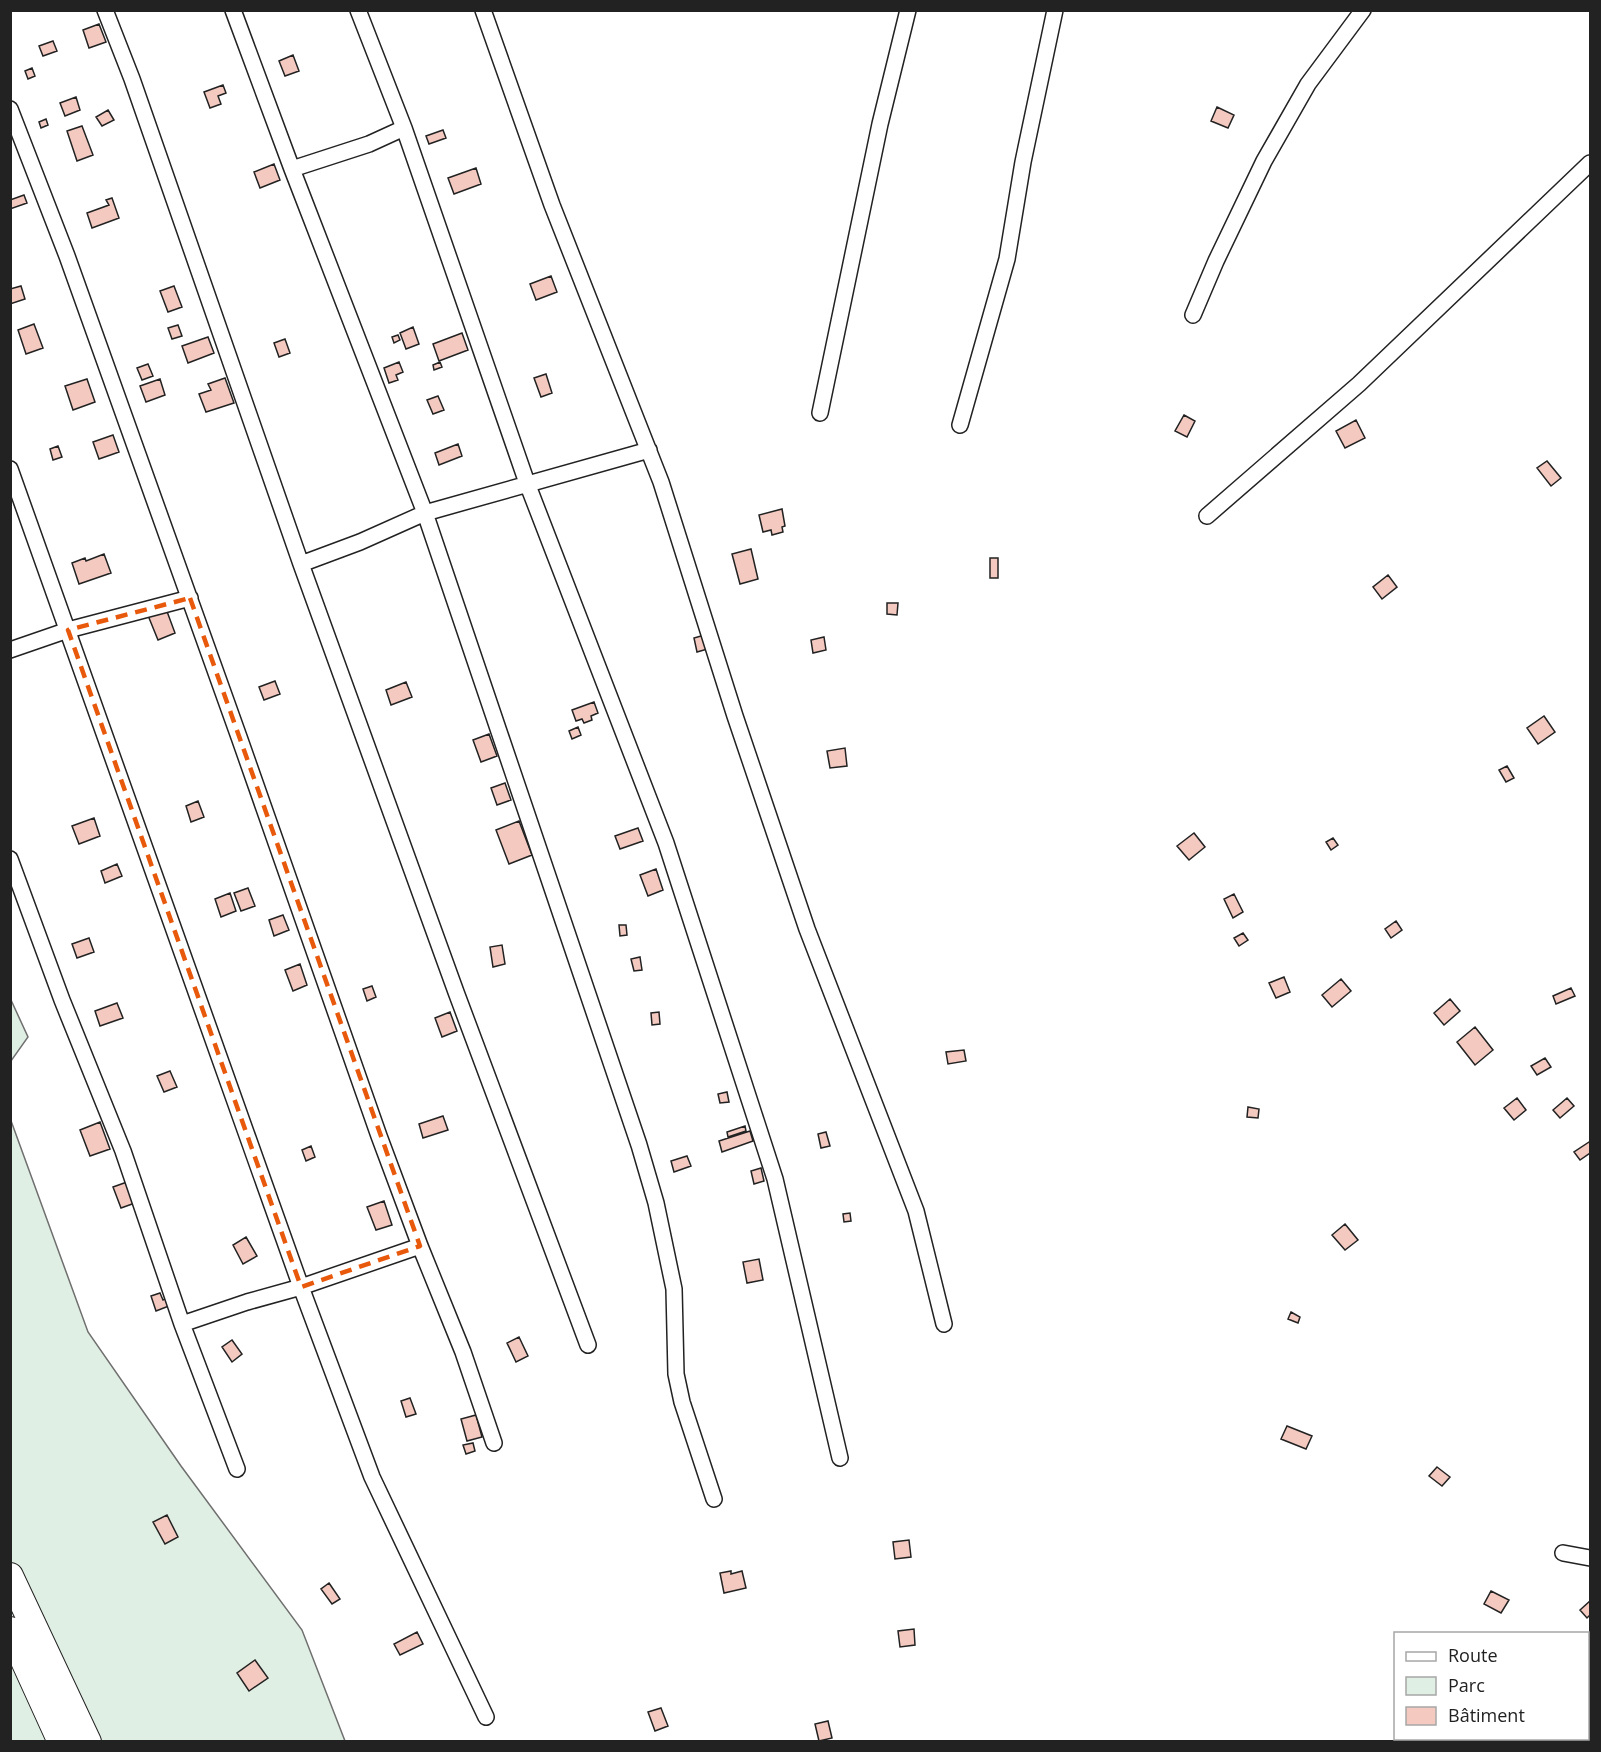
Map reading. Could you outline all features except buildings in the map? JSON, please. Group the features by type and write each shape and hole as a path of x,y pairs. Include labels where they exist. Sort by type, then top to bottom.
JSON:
{"highway":[{"path":"10,1576 88,1742"},
{"path":"10,1630 61,1742"}],"street":[{"path":"105,10 132,79 301,564 460,1003 588,1345"},
{"path":"233,10 425,513 639,1145 656,1203 674,1288 676,1374 682,1402 714,1499"},
{"path":"358,10 404,128 527,483 666,843 775,1179 840,1458"},
{"path":"483,10 552,205 661,482 735,717 807,928 916,1211 944,1324"},
{"path":"820,413 880,124 908,10"},
{"path":"960,426 1007,259 1023,162 1055,10"},
{"path":"1193,315 1264,161 1308,84 1363,10"},
{"path":"10,109 71,267 379,1136 463,1352 494,1443"},
{"path":"292,169 369,144 404,128"},
{"path":"1207,516 1359,384 1590,163"},
{"path":"301,564 360,542 425,513 649,450"},
{"path":"10,469 301,1287 372,1477 486,1717"},
{"path":"10,650 68,630 190,598"},
{"path":"10,859 62,1000 123,1151 182,1324 237,1468"},
{"path":"182,1324 301,1287 420,1246"},
{"path":"1563,1553 1590,1558"}],"highlighted area":[{"path":"190,598 420,1246 301,1287 68,630"}],"green space":[{"path":"11,1000 28,1037 11,1061"},
{"path":"10,1118 88,1332 181,1466 302,1630 345,1741 11,1741"}]}
